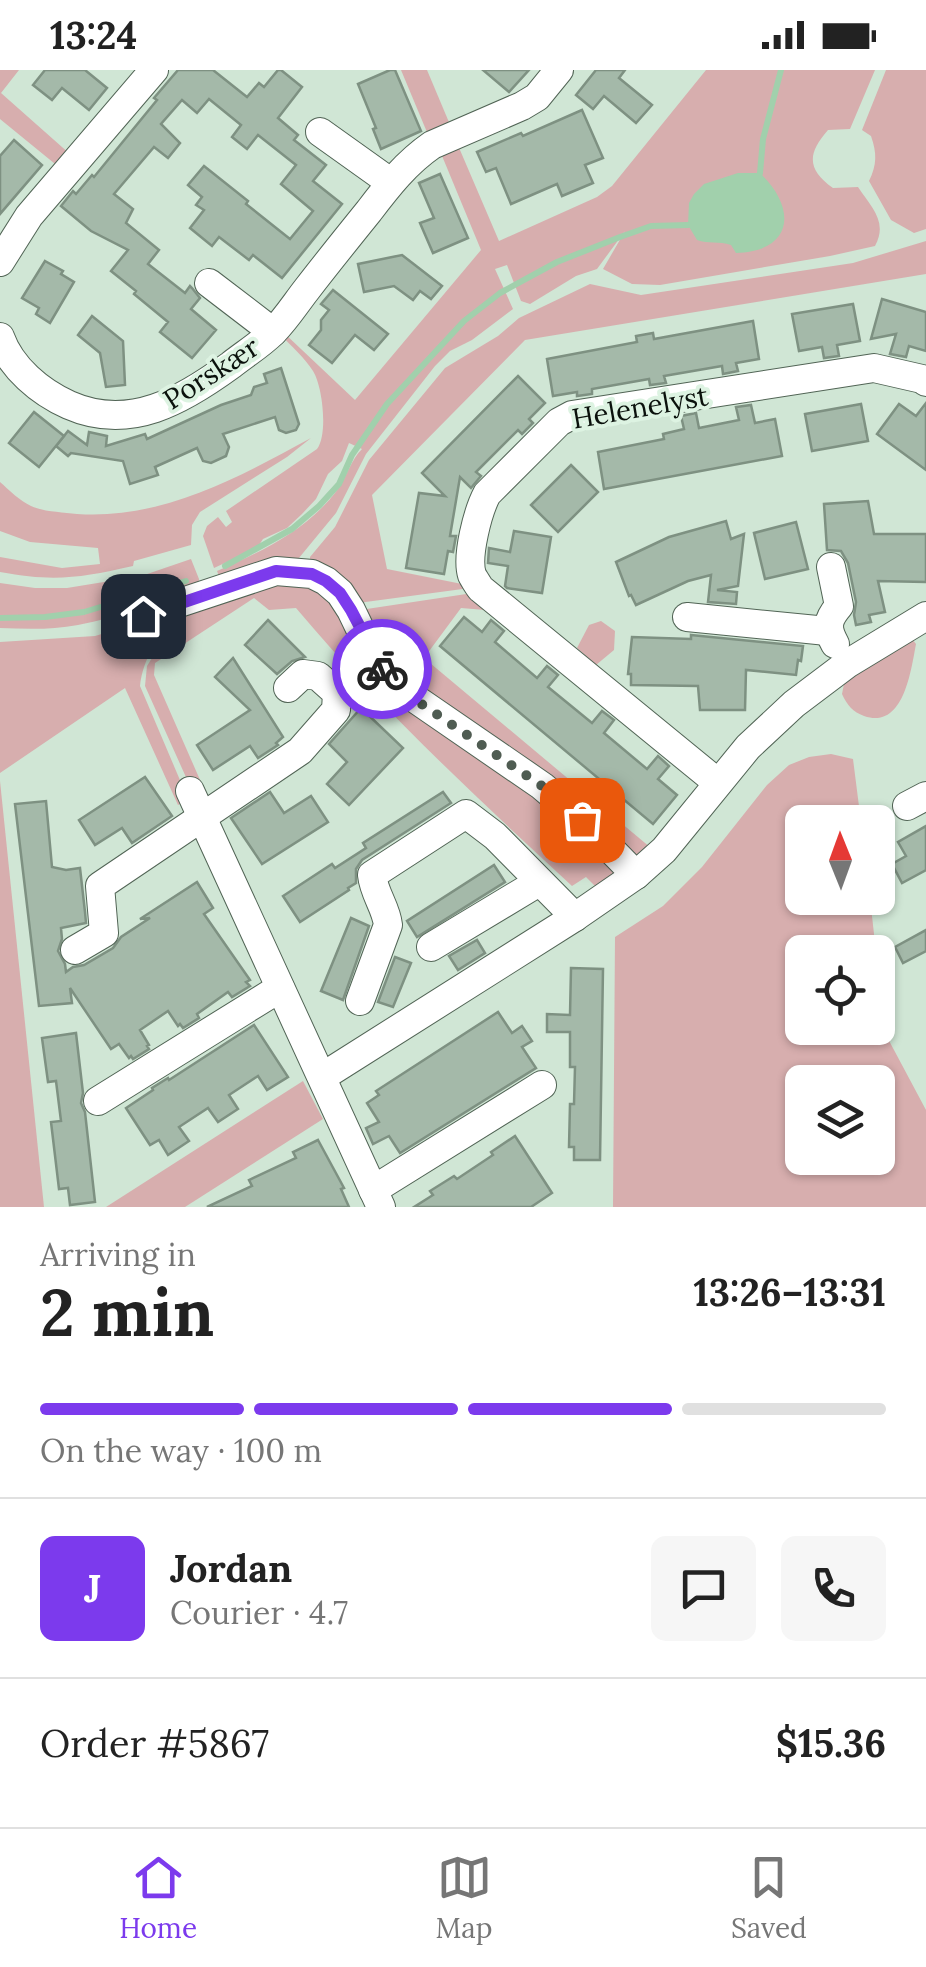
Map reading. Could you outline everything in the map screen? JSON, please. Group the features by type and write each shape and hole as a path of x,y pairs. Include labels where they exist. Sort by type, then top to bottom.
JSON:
{"street":[{"path":"0,262 29,216 154,70"},
{"name":"Porskær","path":"0,337 4,348 35,386 81,410 121,414 159,408 180,398 273,332 390,182 419,154 522,106 537,96 559,70"},
{"path":"320,132 390,182"},
{"name":"Porskær","path":"210,283 273,332"},
{"name":"Helenelyst","path":"718,783 481,588 472,576 470,562 480,506 486,494 559,422 572,415 874,368 926,382"},
{"path":"831,567 839,606 830,618 828,631 847,664"},
{"path":"143,616 276,571 312,574 326,581 345,601 377,664 389,678 542,786 636,875"},
{"path":"322,1077 636,875 664,850 748,747 794,704 847,664 926,616"},
{"path":"687,617 828,631"},
{"path":"74,950 104,933 100,886 196,803 300,751 336,710 337,693 318,676 303,674 288,688"},
{"path":"196,803 377,1198 542,1085"},
{"path":"360,1001 388,925 372,876 466,814 495,836 575,917"},
{"path":"430,947 538,882"},
{"path":"98,1101 280,988"}],"shaded area":[{"path":"0,70 19,70 1,93 71,155 60,168 0,119"},
{"path":"401,70 427,70 451,127 429,137"},
{"path":"706,70 875,70 850,129 828,130 816,147 813,161 818,174 833,188 858,187 879,222 875,246 660,285 632,284 603,269 625,231 597,269 576,276 530,304 521,301 507,265 495,269 513,309 472,340 450,351 435,366 366,454 336,513 294,564 219,576 217,571 267,548 313,516 338,489 362,449 349,443 342,461 328,474 316,499 287,528 263,539 257,548 214,568 203,536 207,526 218,517 226,527 232,522 226,511 317,449 320,442 323,411 316,378 281,335 283,332 355,400 481,250 440,151 457,143 499,241 597,197 612,186"},
{"path":"886,70 926,70 926,229 914,233 891,220 869,181 875,153 871,136 862,130"},
{"path":"738,173 760,173 772,186 784,213 784,225 769,245 736,253 731,245 697,240 688,225 689,203 694,194 704,184"},
{"path":"926,241 926,274 525,340 372,495 387,569 470,588 358,603 310,567 310,557 335,527 369,460 445,368 498,336 519,318 590,284 641,295 853,263"},
{"path":"311,438 200,512 192,525 191,545 134,561 133,566 82,576 52,578 0,572 0,557 62,568 100,564 98,548 30,542 0,531 0,482 23,501 42,510 109,514 139,510 228,481"},
{"path":"191,559 199,579 198,590 78,625 0,628 0,583 35,588 67,588 116,580 118,584"},
{"path":"300,580 332,598 359,644 552,803 617,864 616,875 597,888 586,877 572,886 395,716 296,608 269,610 254,598 155,663 154,675 204,789 194,795 145,686 147,666 182,610 255,585"},
{"path":"473,593 490,605 485,610 461,608 424,658 651,848 642,857 628,855 407,685 360,610"},
{"path":"175,612 148,656 140,686 188,799 178,805 125,688 0,773 0,642 95,636"},
{"path":"601,621 615,631 614,650 596,665 577,648 589,625"},
{"path":"912,639 916,644 911,668 897,706 878,718 864,716 848,705 842,694 845,679"},
{"path":"831,754 853,759 859,805 785,805 785,915 872,915 874,935 785,935 785,1045 891,1045 926,1110 926,1207 613,1207 615,937 663,906 702,867 767,785 789,765"},
{"path":"0,781 44,1207 0,1207"},
{"path":"303,1081 323,1119 185,1207 106,1207"}],"building":[{"path":"45,70 85,70 107,88 89,110 62,88 52,100 33,85"},
{"path":"178,70 213,70 247,97 259,83 264,87 278,70 302,87 278,118 298,135 294,140 326,165 313,181 342,204 282,278 253,255 249,260 219,237 212,246 190,228 204,210 196,205 202,197 188,185 204,166 290,239 313,211 281,184 296,165 258,135 247,149 232,137 241,125 209,99 197,113 182,100 161,124 180,143 168,158 154,147 114,194 133,209 126,223 159,250 148,264 185,293 190,286 200,298 191,309 216,330 192,358 160,332 168,322 111,271 128,250 91,231 61,206 73,191 76,194 94,177"},
{"path":"395,70 421,131 381,149 358,84"},
{"path":"483,70 529,70 509,92"},
{"path":"596,70 625,70 619,78 652,105 636,123 604,96 593,109 576,95"},
{"path":"582,110 603,158 585,165 593,183 562,196 557,184 511,204 496,168 486,172 477,152"},
{"path":"14,140 42,165 0,214 0,156"},
{"path":"440,174 468,238 433,253 420,223 434,218 419,183"},
{"path":"402,255 442,286 431,299 420,291 413,300 394,286 364,292 358,264"},
{"path":"45,261 74,282 50,323 36,314 39,308 22,298"},
{"path":"333,290 388,334 374,350 355,335 332,363 309,345 329,310 321,304"},
{"path":"882,299 926,312 926,351 909,346 906,357 890,354 896,334 871,339"},
{"path":"853,304 860,341 837,345 839,356 824,358 822,347 799,351 792,314"},
{"path":"92,316 123,341 125,385 106,387 100,353 78,335"},
{"path":"753,321 759,359 736,363 738,371 723,374 722,366 664,376 666,383 650,385 649,379 592,389 592,394 553,396 547,359 637,342 636,336 653,333 654,339"},
{"path":"281,368 299,424 296,430 279,430 275,417 223,434 229,447 226,456 211,463 203,461 197,448 155,467 158,475 130,484 123,461 71,453 68,456 56,446 68,431 87,445 89,432 107,436 106,446 145,434 147,439 251,395 254,387 267,383 264,374"},
{"path":"518,376 545,403 529,419 533,423 522,434 518,430 476,472 481,476 471,488 460,477 450,536 456,536 453,552 448,551 444,574 406,568 419,493 445,496 422,473"},
{"path":"926,403 926,470 877,434 899,404 916,416"},
{"path":"861,404 868,441 812,451 805,414"},
{"path":"751,405 755,423 775,419 782,456 604,489 598,452 664,439 663,434 684,429 681,416 696,413 699,428 739,420 736,407"},
{"path":"34,412 64,436 39,467 9,443"},
{"path":"571,465 598,492 558,532 531,505"},
{"path":"868,501 874,534 926,534 926,582 878,581 885,612 869,615 871,622 856,625 848,563 841,551 827,550 824,504"},
{"path":"726,521 731,539 744,534 738,586 717,590 737,592 736,604 708,602 711,575 636,605 616,562 669,537"},
{"path":"796,522 808,569 765,579 754,533"},
{"path":"514,531 551,537 542,593 507,588 508,566 488,563 489,548 510,552"},
{"path":"464,617 482,632 491,620 504,631 495,642 537,678 547,666 558,675 548,687 592,723 602,711 614,720 604,733 647,769 658,756 669,766 658,779 677,795 653,824 440,646"},
{"path":"268,620 305,657 292,661 277,674 245,645"},
{"path":"691,635 803,646 801,661 798,660 796,675 746,670 745,710 700,710 698,686 631,685 628,674 632,637 691,639"},
{"path":"233,658 283,737 258,758 250,746 213,770 197,745 250,710 215,677"},
{"path":"361,708 403,748 349,805 327,784 347,762 329,744"},
{"path":"145,777 172,816 132,843 122,828 95,845 79,820"},
{"path":"270,792 284,813 311,796 328,822 262,864 231,818"},
{"path":"443,792 451,803 362,860 356,869 356,883 349,890 300,922 283,896 332,864 335,868 366,848 363,843"},
{"path":"46,801 52,867 80,868 86,923 61,928 58,951 66,972 113,948 121,937 150,918 140,919 197,882 213,908 204,914 250,980 246,982 250,986 232,997 228,992 183,1028 168,1011 140,1030 149,1049 133,1059 119,1044 111,1049 70,988 72,1003 39,1006 15,804"},
{"path":"926,826 926,870 902,883 895,862 906,856 898,842"},
{"path":"494,865 505,882 417,937 407,921"},
{"path":"351,918 369,926 343,1000 321,991"},
{"path":"926,930 926,951 903,963 895,947"},
{"path":"477,940 485,953 458,970 449,956"},
{"path":"395,957 411,963 393,1007 378,1002"},
{"path":"571,968 603,969 600,1160 574,1160 574,1147 569,1147 575,1067 570,1067 570,1032 547,1032 547,1014 570,1015"},
{"path":"498,1012 512,1033 522,1026 532,1041 522,1047 536,1068 400,1153 389,1136 373,1144 366,1128 379,1122 367,1103 379,1095 376,1091"},
{"path":"254,1025 288,1077 267,1090 258,1076 229,1095 238,1109 218,1122 208,1108 179,1127 189,1141 168,1155 159,1140 150,1145 126,1108"},
{"path":"76,1033 95,1202 70,1205 68,1188 59,1189 51,1122 61,1121 56,1081 48,1082 42,1038"},
{"path":"515,1136 552,1193 531,1207 414,1207 433,1195 430,1191 454,1176 457,1179"},
{"path":"318,1140 344,1188 341,1189 349,1207 207,1207 252,1186 249,1180 296,1158 293,1152"}],"waterway":[{"path":"760,173 763,139 781,70"},
{"path":"225,566 292,529 319,506 339,484 352,455 387,404 464,321 500,293 557,262 620,237 651,226 688,225"},
{"path":"0,618 84,612 186,581"}],"way so far":[{"path":"382,669 401,690 542,786 582,820"}],"route":[{"path":"143,616 276,571 312,574 340,593 382,669"}]}
